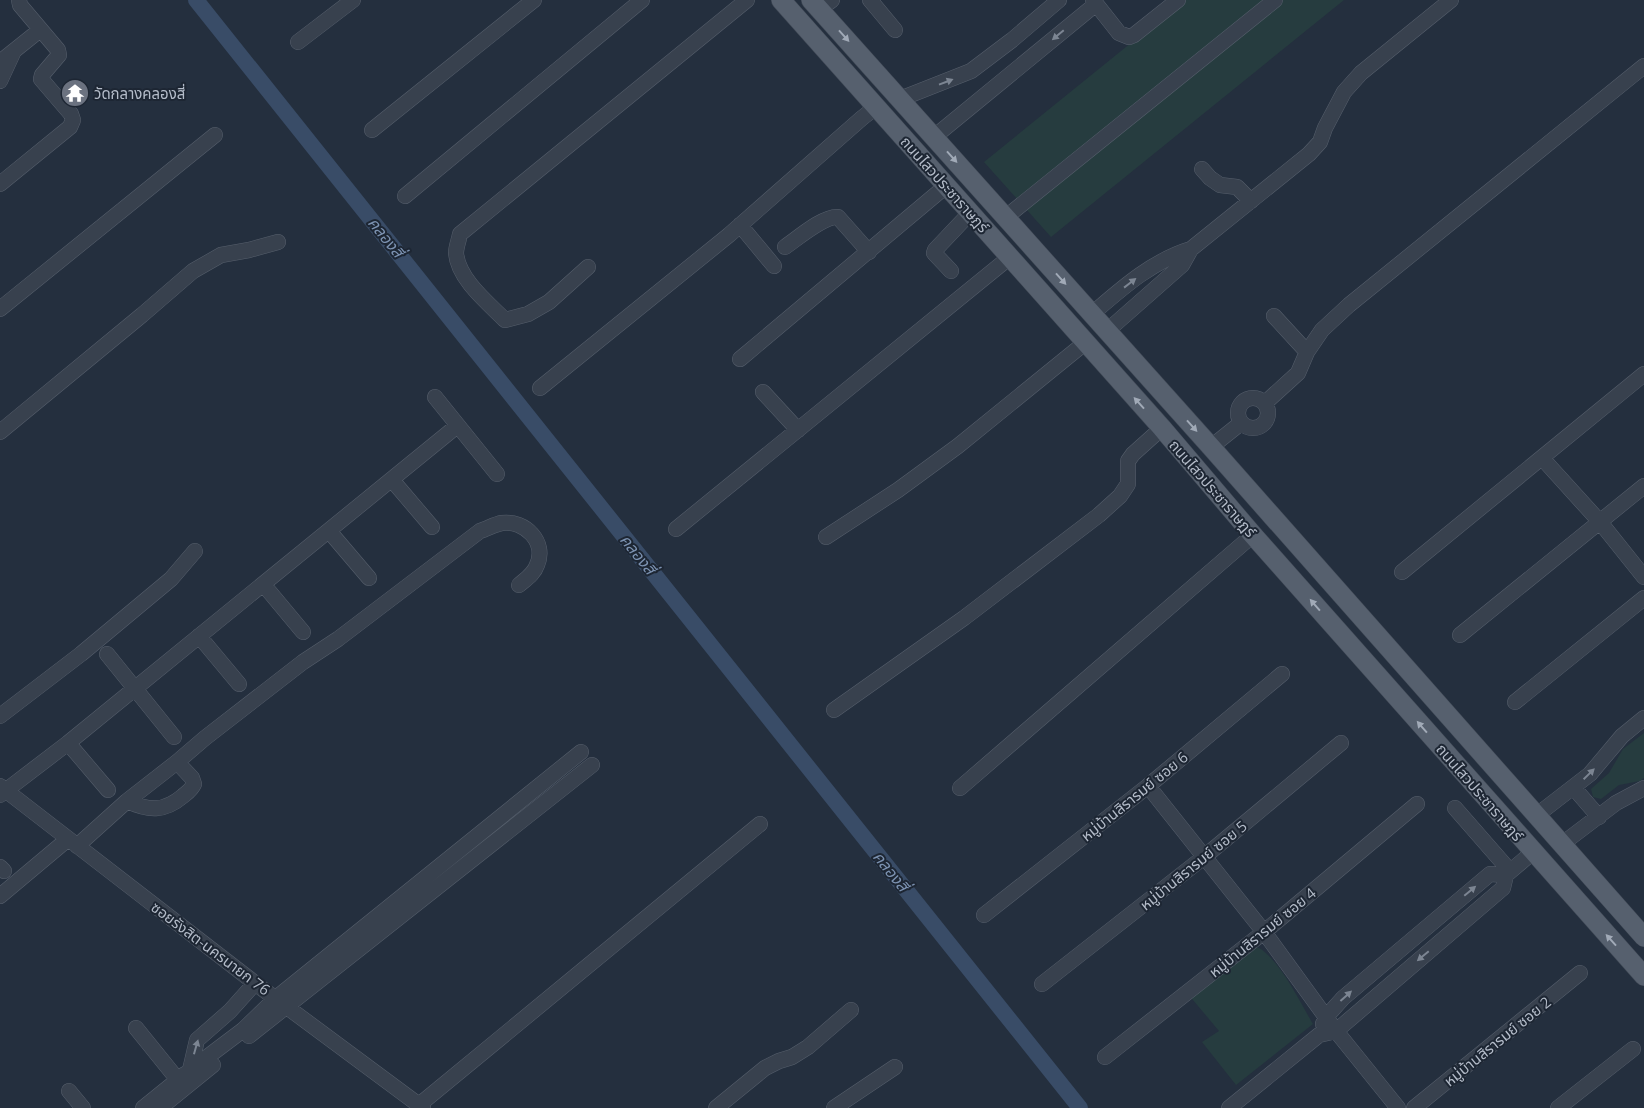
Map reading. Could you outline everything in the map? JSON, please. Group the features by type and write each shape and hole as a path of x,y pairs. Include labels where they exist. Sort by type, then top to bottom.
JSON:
{"main road":[{"name":"ถนนไสวประชาราษฎร์","path":"781,0 1086,342 1253,535 1644,976"},
{"name":"ถนนไสวประชาราษฎร์","path":"821,3 900,99 1211,447 1644,937"},
{"path":"1404,706 1424,687"}],"street":[{"path":"0,184 70,127 73,120 71,114 41,79 59,53 20,5 19,0"},
{"path":"298,42 352,0"},
{"path":"372,130 534,0"},
{"path":"404,196 642,0"},
{"path":"588,267 549,302 528,314 505,320 481,297 459,269 456,252 460,234 747,0"},
{"path":"870,0 895,30"},
{"path":"900,99 965,75 1012,40 1059,0"},
{"path":"934,137 1028,60 1094,2 1119,33 1129,37 1134,36 1178,0"},
{"path":"1006,218 1275,0"},
{"path":"1092,314 1146,270 1175,254 1191,249 1309,154 1320,142 1325,128 1344,92 1361,73 1451,0"},
{"path":"0,62 40,30"},
{"path":"1012,40 1028,60"},
{"path":"0,81 13,52"},
{"path":"1265,403 1298,373 1308,352 1322,330 1349,305 1644,66"},
{"path":"540,388 740,225 876,107"},
{"path":"0,309 215,134"},
{"path":"1202,169 1220,185 1237,187 1251,201"},
{"path":"740,358 946,186"},
{"path":"951,271 934,253 970,213"},
{"path":"785,247 824,220 838,217 869,252"},
{"path":"740,225 774,266"},
{"path":"0,432 193,271 220,255 278,242"},
{"path":"1107,330 1182,265 1191,249"},
{"path":"676,529 1010,257"},
{"path":"1274,316 1308,352"},
{"path":"826,537 898,490 958,446 1086,342"},
{"path":"1402,572 1644,374"},
{"path":"763,392 798,430"},
{"path":"435,397 497,474"},
{"path":"1254,397 1265,403 1269,414 1263,424 1252,428 1246,427 1241,423 1238,412 1243,401 1254,397"},
{"path":"1211,447 1241,423"},
{"path":"2,791 68,743 457,426"},
{"path":"834,710 964,618 1113,503 1128,484 1128,461 1133,454 1162,428"},
{"path":"1542,458 1600,522 1644,577"},
{"path":"392,480 432,527"},
{"path":"1460,635 1644,486"},
{"path":"0,896 128,801 303,662 338,638 480,531 501,523 514,524 532,533 538,545 538,564 534,572 519,585"},
{"path":"329,531 369,578"},
{"path":"960,788 1253,535"},
{"path":"0,716 81,654 172,579 195,551"},
{"path":"263,584 303,632"},
{"path":"1515,702 1644,598"},
{"path":"199,636 239,684"},
{"path":"107,654 174,737"},
{"name":"หมู่บ้านสิรารมย์ ซอย 6","path":"984,914 1148,786 1282,674"},
{"path":"1537,815 1590,774 1622,736 1644,718"},
{"path":"68,743 108,790"},
{"name":"หมู่บ้านสิรารมย์ ซอย 5","path":"1042,984 1204,857 1341,743"},
{"path":"160,1108 281,1002 582,752"},
{"path":"128,801 142,807 160,809 179,800 194,784 192,778 177,762"},
{"path":"143,1108 242,1030 592,765"},
{"path":"1148,786 1264,932 1336,1031 1398,1108"},
{"path":"1574,788 1599,817"},
{"path":"1562,844 1616,803 1644,788"},
{"name":"ซอยรังสิต-นครนายก 76","path":"2,791 73,842 255,983 421,1107"},
{"name":"หมู่บ้านสิรารมย์ ซอย 4","path":"1105,1057 1264,932 1417,804"},
{"path":"1455,808 1508,873"},
{"path":"421,1107 760,824"},
{"path":"1229,1108 1319,1035 1336,1031 1503,888 1508,873 1533,852"},
{"path":"1319,1035 1326,1016 1343,998 1490,874 1508,873"},
{"path":"1437,919 1450,934"},
{"path":"1385,963 1397,978"},
{"name":"หมู่บ้านสิรารมย์ ซอย 2","path":"1414,1108 1580,973"},
{"path":"184,1075 197,1040 230,1011 255,983"},
{"path":"716,1108 765,1068 792,1057 808,1047 851,1010"},
{"path":"136,1028 184,1075"},
{"path":"1558,1108 1633,1049"},
{"path":"834,1108 894,1067"},
{"path":"69,1091 83,1108"}],"green space":[{"path":"1184,0 1344,0 1051,237 984,162"},
{"path":"1644,733 1644,778 1640,781 1619,785 1601,799 1593,797 1591,789 1609,773 1623,749"},
{"path":"1244,946 1259,948 1275,962 1313,1024 1236,1085 1202,1042 1219,1031 1188,994"}],"waterway":[{"name":"คลองสี่","path":"196,0 1080,1108"}],"place":[{"name":"วัดกลางคลองสี่","path":"75,93"}]}
